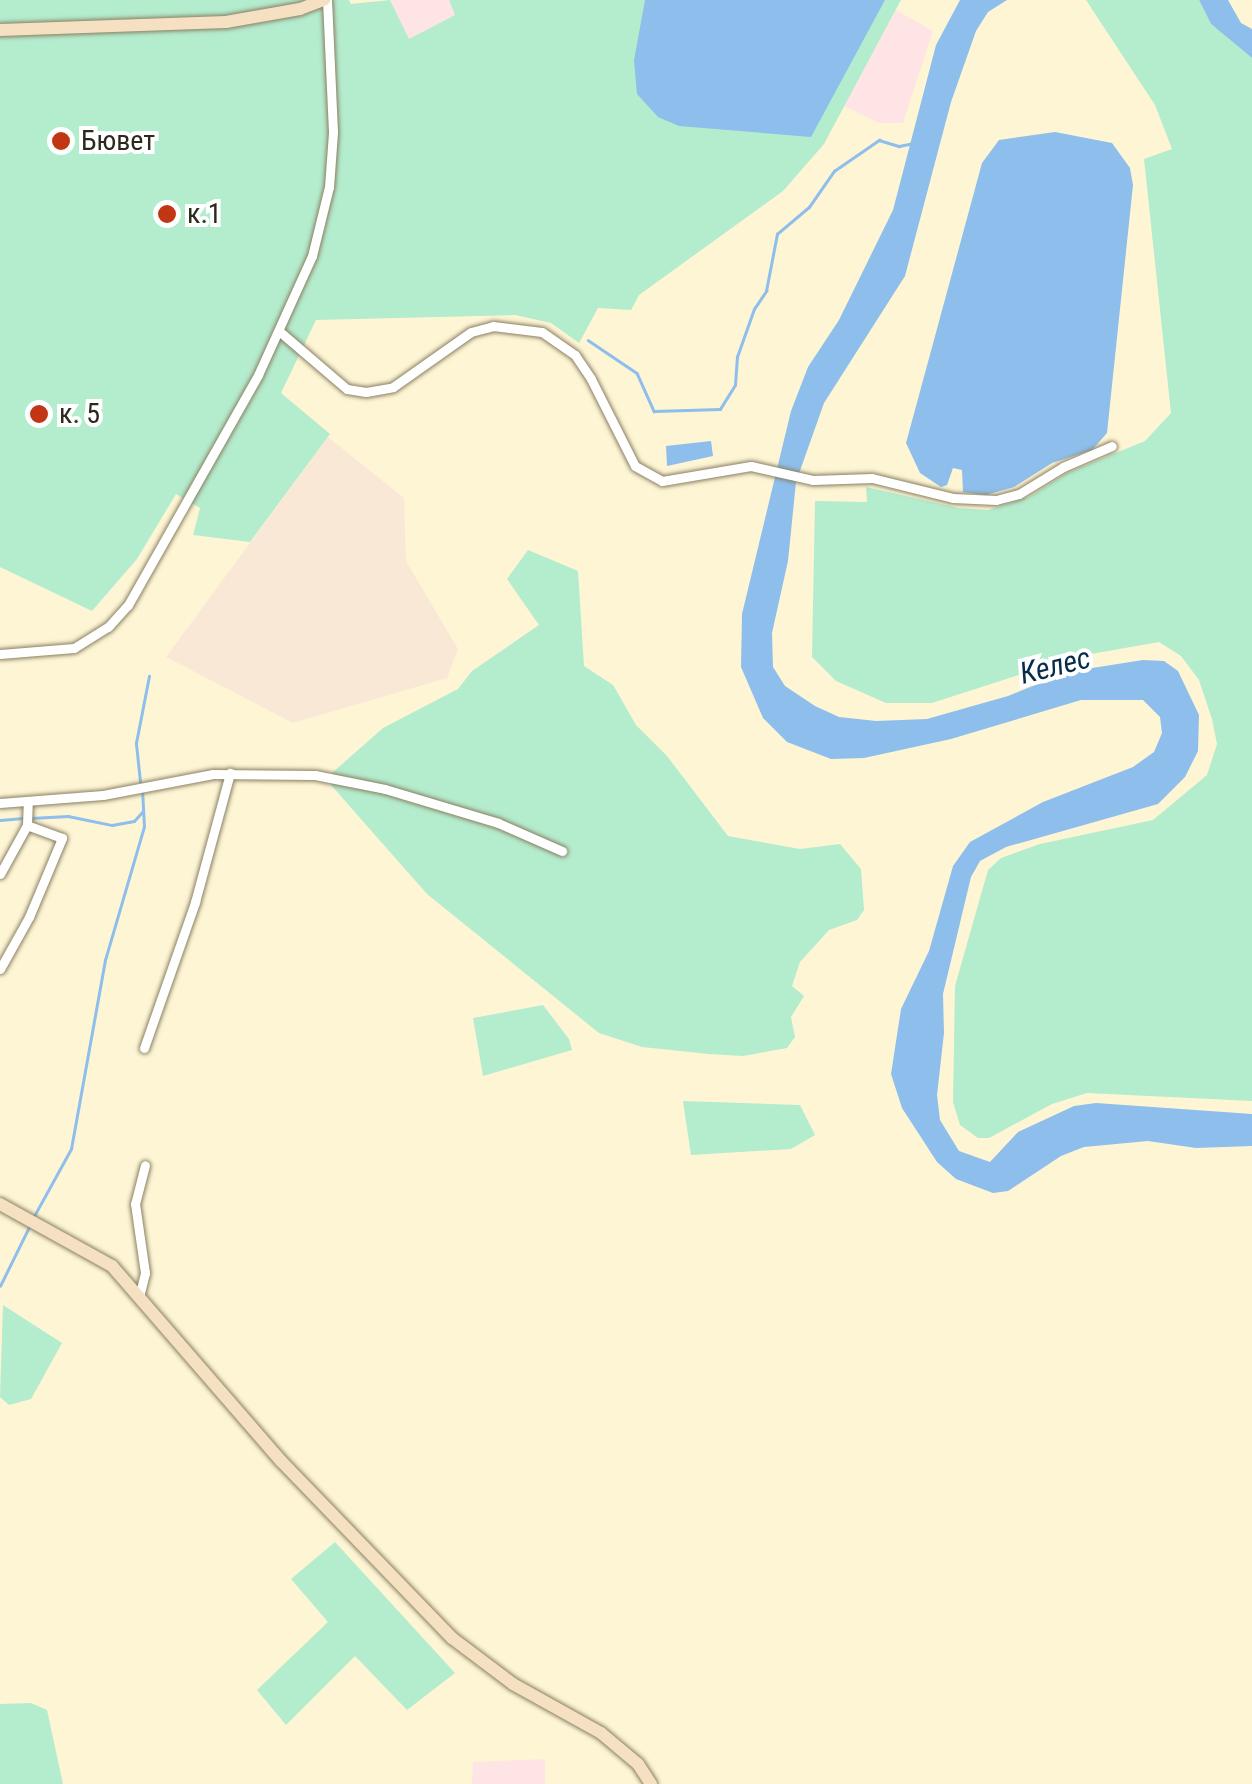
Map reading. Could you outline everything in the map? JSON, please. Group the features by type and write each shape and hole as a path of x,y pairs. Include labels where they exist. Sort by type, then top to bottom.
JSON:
{"main road":[{"path":"0,30 226,22 300,9 325,0"},
{"path":"0,1204 99,1257 140,1293 281,1461 452,1638 514,1684 601,1732 638,1764 651,1784"}],"street":[{"path":"0,654 74,648 108,627 128,606 190,502 280,331 312,256 329,187 332,132 325,0"},
{"path":"280,331 347,389 366,392 392,388 450,342 471,332 526,327 559,340 575,356 606,404 630,459 646,476 672,482 740,466 813,480 872,478 952,498 996,500 1018,494 1112,446"},
{"path":"144,1048 195,902 230,773"},
{"path":"0,802 28,802 230,773 315,775 385,789 498,823 562,851"},
{"path":"0,874 27,825 28,802"},
{"path":"0,970 29,918 62,838 27,825"},
{"path":"140,1293 145,1273 135,1204 145,1164"}],"shaded area":[{"path":"390,0 449,0 456,15 408,40"},
{"path":"896,10 933,31 903,123 879,123 844,106"},
{"path":"328,437 404,498 406,561 458,649 447,678 293,723 166,657"},
{"path":"545,1759 545,1784 472,1784 473,1762"}],"green space":[{"path":"0,0 349,0 351,4 390,0 409,39 455,15 449,0 901,0 824,144 783,191 639,295 631,310 598,308 579,343 551,323 515,315 316,320 281,393 330,434 250,542 193,535 200,508 176,494 137,559 92,611 0,567"},
{"path":"1086,0 1199,0 1211,24 1252,58 1252,1101 1087,1093 1052,1104 989,1138 978,1138 960,1125 953,1102 955,986 988,870 1001,858 1040,844 1153,820 1207,775 1217,744 1212,719 1199,680 1181,656 1159,642 1074,657 932,703 886,703 836,681 812,657 815,501 867,502 866,487 959,508 988,510 1029,497 1067,473 1145,441 1171,413 1144,159 1172,149 1155,105"},
{"path":"528,550 578,571 584,666 613,685 636,725 667,756 728,836 800,849 840,844 861,869 864,910 857,920 829,930 800,962 792,986 804,996 791,1017 795,1037 787,1048 743,1056 709,1054 642,1047 599,1033 427,894 331,785 332,773 383,728 458,689 472,671 539,625 507,579"},
{"path":"543,1005 569,1039 572,1050 483,1076 473,1018"},
{"path":"683,1101 800,1105 815,1135 791,1149 691,1155"},
{"path":"3,1305 62,1343 31,1399 9,1405 0,1397"},
{"path":"335,1542 455,1673 407,1710 355,1656 286,1725 257,1690 328,1622 291,1579"},
{"path":"31,1703 47,1710 63,1784 0,1784 0,1704"}],"water":[{"path":"645,0 885,0 811,137 679,126 658,117 637,94 634,60"},
{"name":"Келес","path":"960,0 1007,0 988,12 976,31 951,102 905,276 824,403 796,482 788,561 772,633 773,667 785,686 815,706 839,717 876,721 927,719 1008,696 1067,672 1143,660 1164,661 1178,671 1199,715 1198,751 1185,777 1158,804 1006,847 980,861 971,877 943,994 944,1033 937,1095 940,1120 959,1151 990,1162 1018,1132 1074,1106 1096,1103 1252,1114 1252,1146 1196,1148 1148,1141 1084,1147 1061,1156 1008,1191 993,1193 956,1179 937,1162 902,1108 891,1074 901,1009 929,951 953,866 970,842 1043,802 1133,767 1154,752 1162,733 1160,717 1143,700 1081,700 951,739 864,758 831,759 787,742 763,718 741,667 742,614 791,411 808,367 839,320 893,210 936,45"},
{"path":"1199,0 1228,0 1241,23 1252,29 1252,58 1211,24"},
{"path":"1055,132 1112,143 1130,168 1133,185 1107,433 1092,450 1052,463 1014,487 986,495 963,492 962,470 953,468 947,485 941,487 920,473 906,443 982,163 999,140"},
{"path":"711,441 713,456 667,466 666,446"}],"waterway":[{"path":"588,340 637,373 654,411 720,409 735,385 737,357 754,309 766,291 777,234 809,207 834,171 879,140 899,146 915,143"},
{"path":"140,782 136,743 149,676"},
{"path":"33,1218 71,1149 105,960 144,827 142,790"},
{"path":"31,818 68,816 112,825 134,821 143,811"},
{"path":"0,820 23,818"},
{"path":"0,1286 30,1225"}],"place":[{"name":"Бювет","path":"61,141"},
{"name":"к.1","path":"167,214"},
{"name":"к. 5","path":"39,414"}]}
